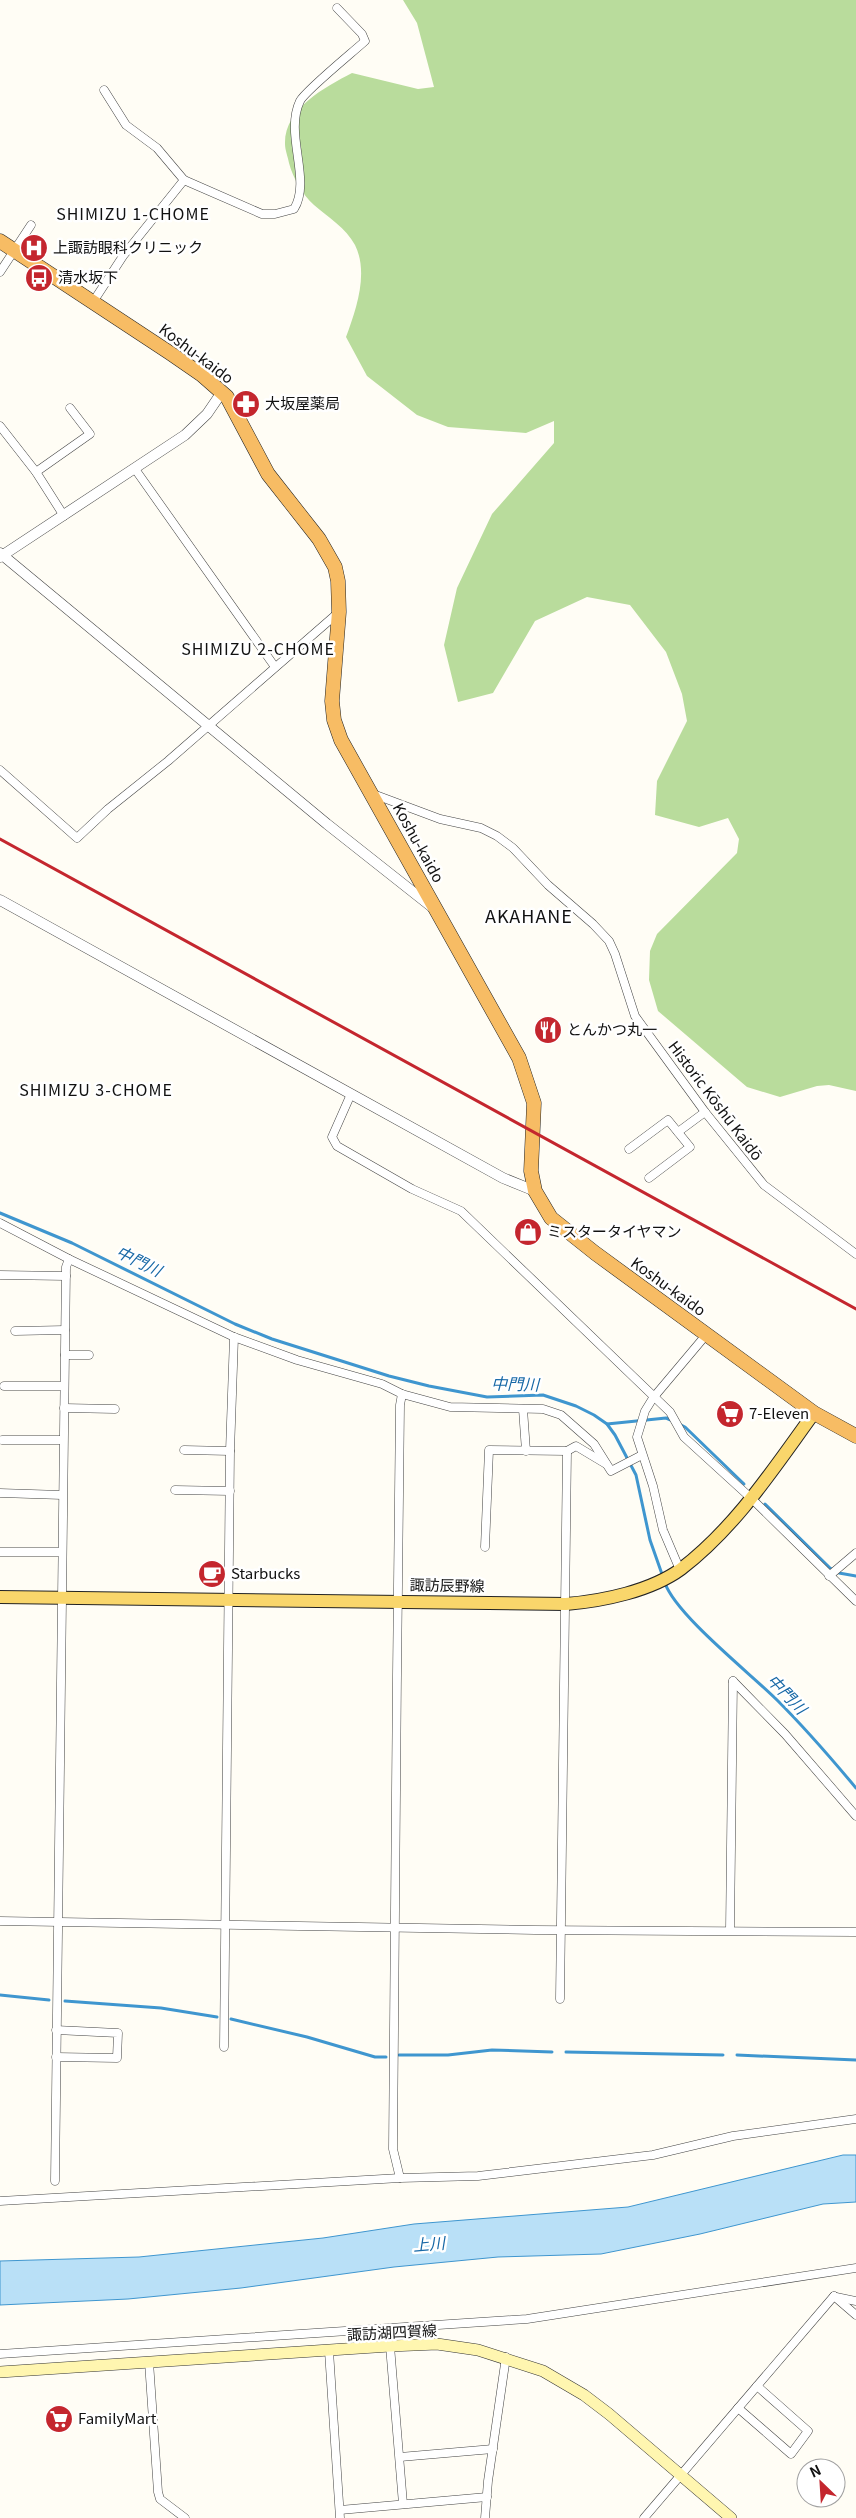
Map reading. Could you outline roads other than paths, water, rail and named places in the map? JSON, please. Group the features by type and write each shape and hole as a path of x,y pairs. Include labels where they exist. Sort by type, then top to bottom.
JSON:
{"highway":[{"name":"Koshu-kaido","path":"0,241 202,375 222,392 229,400 268,474 326,549 338,581 339,612 332,701 334,720 341,740 519,1058 529,1082 534,1103 531,1171 535,1191 551,1218 706,1335 814,1413 856,1436"}],"main road":[{"name":"諏訪辰野線","path":"0,1597 566,1604 622,1595 652,1584 678,1570 720,1534 752,1499 814,1413"},
{"name":"諏訪湖四賀線","path":"0,2372 390,2346 437,2344 478,2350 506,2357 543,2371 584,2395 732,2518"}],"street":[{"path":"104,90 126,125 157,148 184,180 262,214 275,214 294,209 301,198 294,127 300,100 365,41 362,34 337,8"},
{"path":"92,302 123,256 184,180"},
{"path":"0,272 31,226"},
{"path":"222,392 207,414 185,435 64,516 1,555 326,824 410,892 437,910"},
{"path":"36,472 90,434 70,408"},
{"path":"0,426 36,472 64,516"},
{"path":"135,469 275,667"},
{"path":"0,770 77,838 108,809 168,761 339,612"},
{"name":"Historic Kōshū Kaidō","path":"372,793 440,819 481,828 497,836 513,848 548,885 593,924 609,941 615,954 635,1016 705,1112 764,1185 856,1254"},
{"path":"0,900 503,1178 535,1191"},
{"path":"351,1094 332,1137 337,1146 412,1189 461,1211 653,1398 670,1412 684,1437 752,1499 856,1601"},
{"path":"678,1132 705,1112"},
{"path":"628,1149 668,1120 690,1146 650,1178"},
{"path":"0,1223 69,1259 234,1337 297,1360 382,1384 402,1394 450,1407 543,1409 561,1415 594,1444 611,1466"},
{"path":"55,2181 62,1495 66,1276 69,1259"},
{"path":"0,1275 66,1276"},
{"path":"15,1331 66,1330"},
{"path":"678,1570 663,1530 653,1486 640,1456 636,1437 644,1413 653,1398 706,1335"},
{"path":"224,2047 230,1451 234,1337"},
{"path":"65,1355 89,1355"},
{"path":"4,1386 64,1386"},
{"path":"400,2178 393,2149 393,1926 400,1406 402,1394"},
{"path":"64,1408 115,1409"},
{"path":"523,1409 526,1451"},
{"path":"2,1440 63,1440"},
{"path":"485,1547 489,1450 567,1451 576,1446 603,1464 611,1466 640,1456"},
{"path":"184,1450 230,1451"},
{"path":"560,2000 567,1451"},
{"path":"174,1490 230,1491"},
{"path":"0,1493 62,1495"},
{"path":"0,1552 62,1552"},
{"path":"831,1575 856,1553"},
{"path":"730,1930 733,1681 785,1734 856,1816"},
{"path":"0,1921 856,1932"},
{"path":"56,2030 118,2034 116,2058 56,2057"},
{"path":"0,2201 400,2178 478,2176 644,2156 733,2136 856,2119"},
{"path":"0,2354 527,2319 856,2268"},
{"path":"834,2296 856,2301"},
{"path":"834,2296 856,2315"},
{"path":"644,2518 834,2296"},
{"path":"390,2346 403,2504"},
{"path":"329,2351 340,2514 403,2504 486,2497"},
{"path":"485,2518 492,2448 506,2357"},
{"path":"149,2362 158,2492 160,2499 185,2518"},
{"path":"738,2408 791,2454 808,2431 756,2386"},
{"path":"400,2457 492,2448"}],"water":[{"name":"上川","path":"843,2155 856,2155 856,2202 823,2204 700,2234 601,2254 498,2257 394,2267 241,2288 128,2299 0,2305 0,2261 139,2257 323,2238 414,2224 628,2207"}],"waterway":[{"name":"中門川","path":"0,1213 72,1243 235,1324 272,1339 389,1376 429,1386 487,1397 543,1395 576,1406 594,1415 607,1424 615,1435 636,1475 650,1540 663,1577"},
{"path":"607,1424 666,1418 673,1421"},
{"path":"679,1424 685,1427 744,1484"},
{"path":"765,1504 830,1568 839,1573 856,1576"},
{"name":"中門川","path":"665,1583 683,1611 715,1644 787,1711 818,1743 856,1788"},
{"path":"0,1995 49,2000"},
{"path":"65,2001 161,2008 217,2017"},
{"path":"231,2019 307,2037 375,2057 386,2057"},
{"path":"399,2055 448,2055 492,2050 552,2052"},
{"path":"566,2052 723,2055"},
{"path":"737,2055 856,2060"}],"railway":[{"path":"0,839 856,1309"}],"place":[{"name":"上諏訪眼科クリニック","path":"34,248"},
{"name":"清水坂下","path":"39,278"},
{"name":"大坂屋薬局","path":"246,404"},
{"name":"とんかつ丸一","path":"548,1030"},
{"name":"ミスタータイヤマン","path":"528,1232"},
{"name":"7-Eleven","path":"730,1414"},
{"name":"Starbucks","path":"212,1574"},
{"name":"FamilyMart","path":"59,2419"}],"district":[{"name":"SHIMIZU 1-CHOME","path":"133,214"},
{"name":"SHIMIZU 2-CHOME","path":"258,649"},
{"name":"AKAHANE","path":"529,917"},
{"name":"SHIMIZU 3-CHOME","path":"96,1090"}]}
